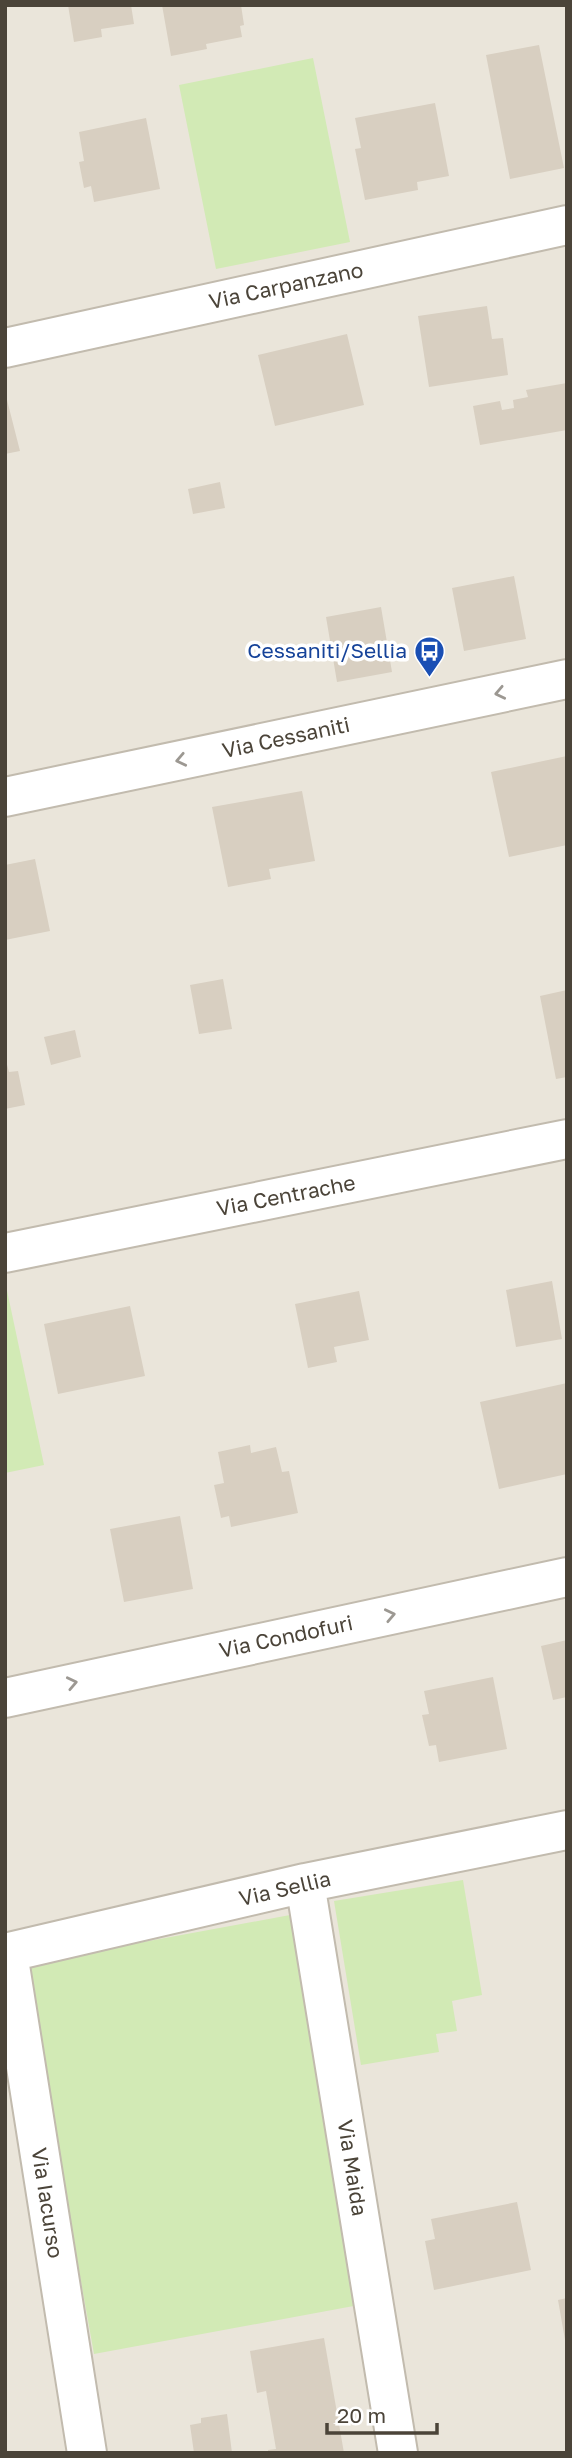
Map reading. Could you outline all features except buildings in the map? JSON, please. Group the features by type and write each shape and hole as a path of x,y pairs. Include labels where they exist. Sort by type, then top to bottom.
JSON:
{"street":[{"name":"Via Carpanzano","path":"5,348 567,225"},
{"name":"Via Cessaniti","path":"5,797 567,679"},
{"name":"Via Centrache","path":"5,1253 567,1139"},
{"name":"Via Condofuri","path":"5,1698 567,1577"},
{"name":"Via Sellia","path":"7,1953 305,1883 567,1830"},
{"name":"Via Maida","path":"305,1883 398,2453"},
{"name":"Via Iacurso","path":"7,1953 87,2453"}],"shaded area":[{"path":"5,5 567,5 567,2453 5,2453"}],"green space":[{"path":"313,58 350,242 216,269 179,85"},
{"path":"5,1281 44,1465 5,1473"},
{"path":"463,1880 482,1995 452,2001 457,2031 436,2034 439,2052 361,2065 334,1901"},
{"path":"290,1915 359,2305 94,2354 24,1964"}],"place":[{"name":"Cessaniti/Sellia","path":"430,678"}]}
